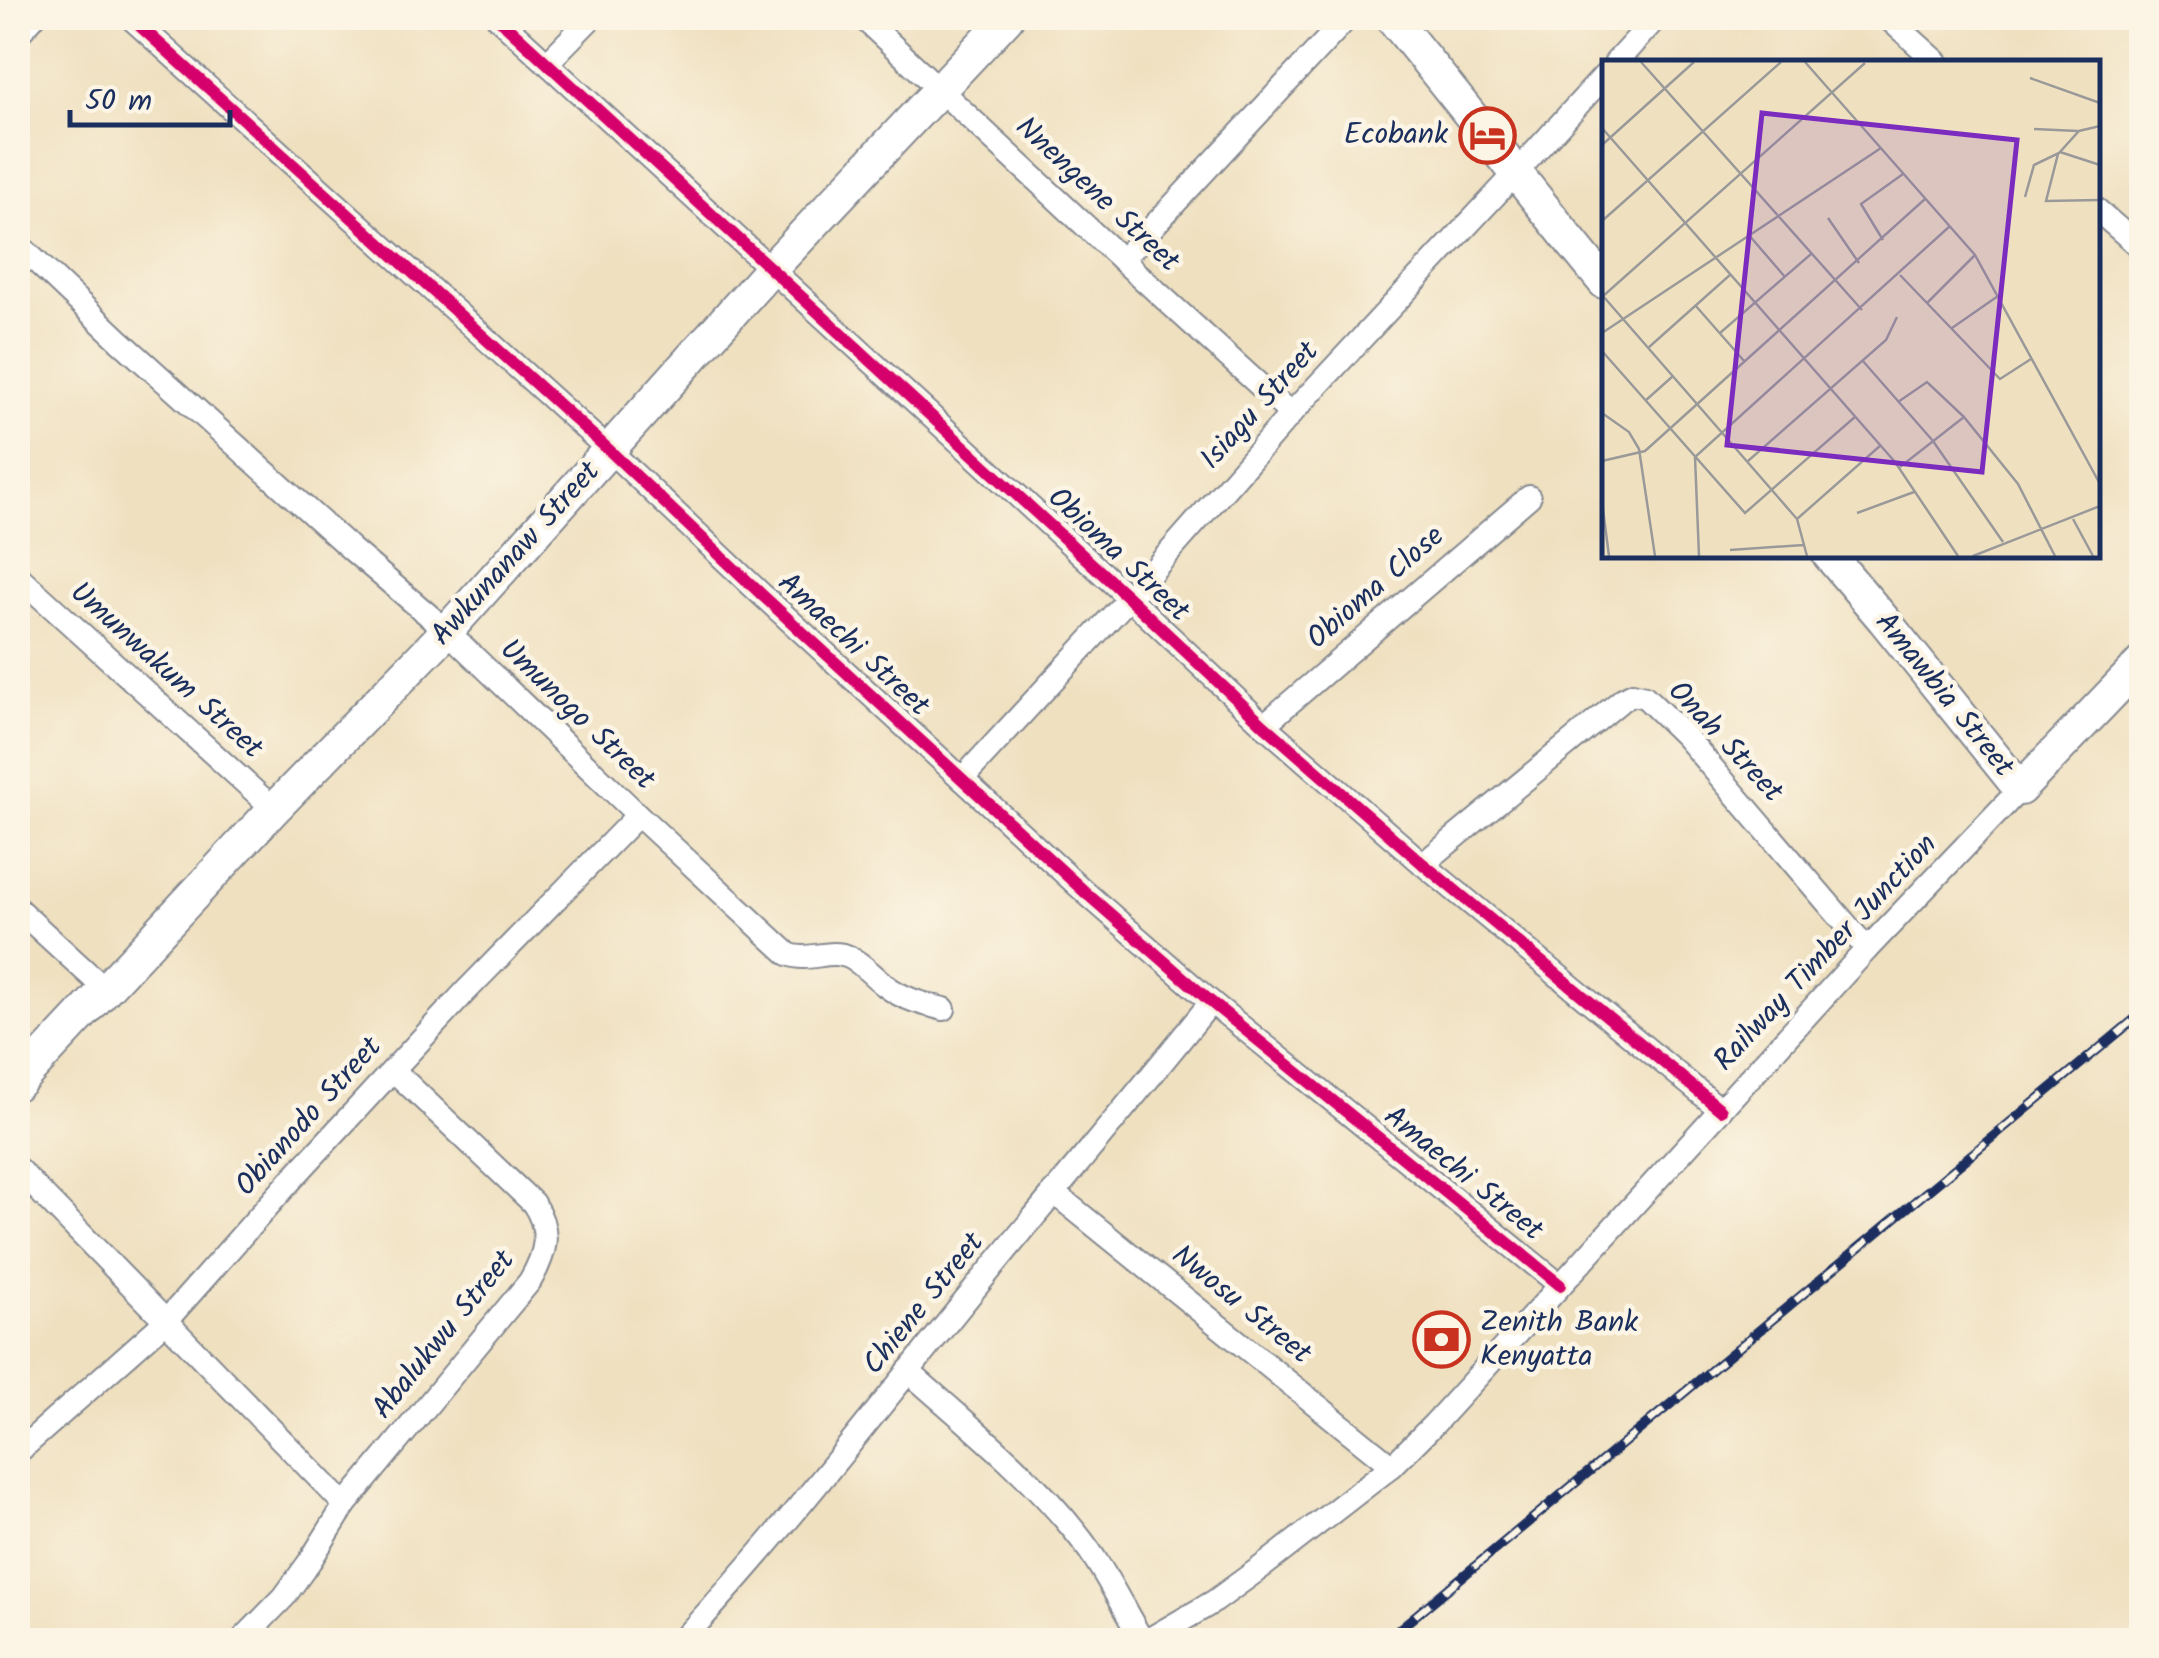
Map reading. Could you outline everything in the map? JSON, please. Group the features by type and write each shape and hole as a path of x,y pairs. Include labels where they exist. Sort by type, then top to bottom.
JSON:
{"street":[{"path":"18,34 33,18"},
{"name":"Amaechi Street","path":"131,18 610,450 1086,893 1211,1002 1560,1286"},
{"name":"Obioma Street","path":"498,18 1264,725 1720,1110"},
{"path":"547,64 590,18"},
{"name":"Nnengene Street","path":"863,18 1291,414"},
{"name":"Awkunanaw Street","path":"18,1083 447,630 771,269 1007,18"},
{"path":"1122,260 1347,18"},
{"path":"1392,18 1602,280"},
{"path":"1618,60 1656,18"},
{"path":"1888,18 1935,60"},
{"name":"Isiagu Street","path":"962,779 1291,414 1602,78"},
{"path":"2099,212 2142,249"},
{"name":"Umunogo Street","path":"18,244 278,484 447,630 788,954 800,959 836,953 851,958 889,988 915,1002 944,1009"},
{"name":"Obioma Close","path":"1264,725 1529,497"},
{"name":"Amawbia Street","path":"1832,558 2020,790"},
{"name":"Umunwakum Street","path":"18,576 274,810"},
{"path":"2020,790 2142,662"},
{"name":"Onah Street","path":"1424,864 1623,699 1633,694 1644,696 1686,737 1867,949"},
{"name":"Railway Timber Junction","path":"1145,1640 1216,1600 1392,1466 1867,949 2020,790"},
{"name":"Obianodo Street","path":"18,1452 166,1321 504,951 638,815"},
{"path":"18,909 106,990"},
{"name":"Chiene Street","path":"682,1640 820,1483 1211,1002"},
{"name":"Abalukwu Street","path":"242,1640 284,1597 344,1504 530,1282 543,1258 542,1217 533,1203 393,1070"},
{"path":"18,1169 344,1504"},
{"name":"Nwosu Street","path":"1053,1192 1392,1466"},
{"path":"908,1371 1011,1463 1059,1512 1089,1551 1145,1640"}],"railway":[{"path":"1386,1640 2142,1013"}],"cycle path":[{"path":"131,18 610,451 1086,893 1211,1002 1560,1285"},
{"path":"498,18 1264,725 1423,864 1721,1110"}],"place":[{"name":"Ecobank","path":"1487,135"},
{"name":"Zenith Bank Kenyatta","path":"1441,1340"}]}
